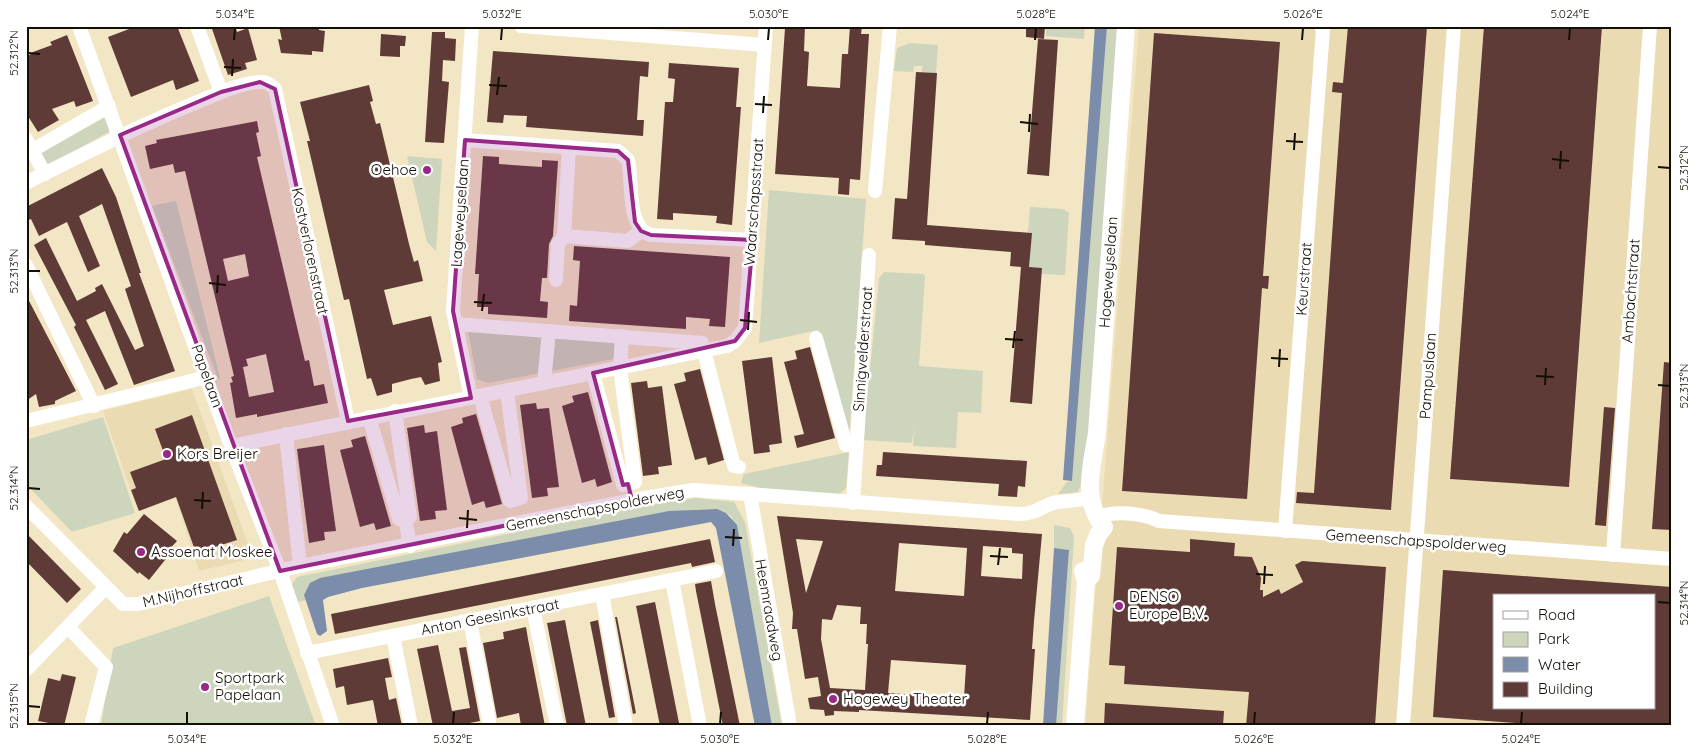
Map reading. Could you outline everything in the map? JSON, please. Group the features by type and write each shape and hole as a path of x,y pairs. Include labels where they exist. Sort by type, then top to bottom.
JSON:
{"main road":[{"name":"Hogeweyselaan","path":"1100,523 1090,497 1090,476 1098,418 1126,26"},
{"path":"1075,726 1086,581 1091,576 1100,523"}],"street":[{"name":"Papelaan","path":"79,26 231,446 280,571 333,726"},
{"path":"26,183 120,135 221,92 197,26"},
{"name":"Lageweyselaan","path":"472,26 453,311 476,397"},
{"path":"521,26 575,28 764,45"},
{"name":"Waarschapsstraat","path":"231,446 727,346 735,341 745,328 753,240 766,26"},
{"path":"876,191 890,26"},
{"name":"Keurstraat","path":"1285,531 1323,30 1321,26"},
{"name":"Pampuslaan","path":"1403,726 1454,26"},
{"name":"Ambachtstraat","path":"1613,555 1650,26"},
{"name":"Kostverlorenstraat","path":"221,92 260,82 268,83 274,89 348,421"},
{"path":"45,174 28,148 109,106"},
{"path":"465,140 618,152 626,157 630,165 635,222 641,231 651,235 753,240"},
{"path":"556,280 558,244 564,236 569,147"},
{"path":"564,236 628,241 641,231"},
{"name":"Sinnigvelderstraat","path":"853,502 868,255"},
{"path":"26,265 94,406"},
{"path":"456,324 702,343 734,466 739,467"},
{"path":"544,383 549,331"},
{"path":"592,373 623,485 634,482 620,368 622,336"},
{"name":"Sinnigvelderstraat","path":"816,338 846,445 857,443"},
{"path":"26,421 207,377"},
{"path":"476,397 510,500 516,499 520,498 506,390"},
{"path":"369,417 398,519 405,518 410,517 395,412"},
{"path":"286,434 300,566"},
{"path":"628,484 632,500"},
{"name":"Gemeenschapspolderweg","path":"280,571 632,500 693,490 1032,514 1056,502 1076,501 1090,497"},
{"name":"Heemraadweg","path":"750,494 790,726"},
{"path":"516,499 520,522"},
{"name":"M.Nijhoffstraat","path":"26,506 123,604 138,604 280,571"},
{"path":"405,518 410,546"},
{"name":"Gemeenschapspolderweg","path":"1100,523 1151,525 1159,521 1672,559"},
{"name":"Anton Geesinkstraat","path":"307,653 716,572"},
{"path":"672,580 700,726"},
{"path":"26,670 106,587"},
{"path":"602,594 626,726"},
{"path":"533,608 558,726"},
{"path":"470,621 490,726"},
{"path":"68,627 106,667 91,726"},
{"path":"393,636 411,726"}],"highlighted area":[{"path":"260,82 275,89 348,421 471,398 453,311 465,140 618,151 628,160 635,222 641,231 651,235 753,240 745,328 735,341 593,373 623,485 628,484 632,500 280,571 120,135 221,92"}],"shaded area":[{"path":"1139,26 1672,26 1672,726 1085,726"},
{"name":"Kors Breijer","path":"192,389 253,558 199,571 176,498 138,511 103,411"}],"green space":[{"path":"1046,26 1085,26 1084,39 1046,36"},
{"path":"1107,26 1121,26 1088,464 1078,492 1058,494 1067,482 1072,481"},
{"path":"910,43 938,45 936,73 922,72 922,66 914,66 913,72 894,71 897,48"},
{"path":"104,118 109,121 109,132 47,166 40,153"},
{"path":"407,156 442,159 436,251 427,242"},
{"path":"769,190 866,199 849,439 818,330 759,343"},
{"path":"176,201 220,378 218,379 152,206"},
{"path":"1030,207 1063,209 1069,213 1065,275 1041,274 1029,268 1031,233 1028,232"},
{"path":"884,272 923,274 925,276 919,366 983,371 981,413 958,412 956,448 913,446 914,424 912,443 863,440 879,278"},
{"path":"468,331 615,342 614,359 488,383 477,379"},
{"path":"103,417 135,513 72,532 26,484 26,440"},
{"path":"849,452 846,488 838,495 773,491 741,483 744,474"},
{"path":"696,498 734,502 745,522 782,726 772,726 732,517 724,512 699,509 663,516 298,602 291,586 297,577 644,506"},
{"path":"1054,525 1070,528 1074,537 1062,726 1056,726 1069,550 1054,548"},
{"name":"Sportpark Papelaan","path":"269,596 316,726 101,726 113,648"}],"water":[{"path":"1095,26 1107,26 1072,481 1063,480"},
{"path":"717,509 726,513 737,525 772,726 755,726 716,528 711,522 362,588 328,597 323,600 327,631 320,636 317,634 304,595 310,583 320,578 669,511"},
{"path":"1054,548 1069,550 1056,726 1043,726"}],"building":[{"path":"137,26 177,26 199,81 176,90 173,80 131,97 108,37"},
{"path":"211,26 235,26 237,32 248,28 257,60 245,63 247,69 228,75"},
{"path":"279,26 319,26 319,30 325,31 323,52 312,51 312,55 281,53 278,39 282,40"},
{"path":"793,26 805,26 804,51 809,52 807,86 840,88 842,54 848,54 850,26 862,26 861,34 869,34 860,180 850,179 849,195 838,194 839,178 775,174 785,28 793,29"},
{"path":"1026,26 1045,26 1044,39 1026,37"},
{"path":"1348,26 1427,26 1391,510 1296,503 1297,492 1314,493 1342,93 1332,92 1333,82 1343,83"},
{"path":"1484,26 1602,26 1569,487 1450,479"},
{"path":"432,32 445,32 445,38 456,39 455,61 443,60 442,81 449,82 444,143 425,142"},
{"path":"1154,33 1280,42 1263,276 1269,276 1268,289 1262,288 1247,499 1122,491"},
{"path":"381,34 406,36 405,46 400,46 400,57 380,56"},
{"path":"67,35 93,101 76,107 74,101 52,109 59,120 38,132 26,113 26,58 33,52 52,45 50,42"},
{"path":"1038,39 1058,40 1049,176 1027,174"},
{"path":"493,51 649,62 648,77 640,76 637,120 644,120 643,136 526,127 527,116 504,115 503,123 487,122"},
{"path":"669,63 739,68 736,107 741,107 732,225 716,223 717,216 673,213 673,220 657,219 665,102 673,102 675,79 668,78"},
{"path":"916,72 937,73 927,225 1032,233 1029,267 1042,268 1032,404 1010,402 1021,267 1010,266 1011,252 925,245 925,241 892,239 895,198 907,199"},
{"path":"369,85 373,101 370,102 376,124 380,123 409,244 414,262 418,260 423,281 384,290 393,325 431,316 442,362 438,363 440,381 425,385 421,377 411,379 392,384 392,392 377,396 371,378 367,379 349,299 344,300 307,141 310,141 300,102"},
{"path":"257,121 259,132 256,133 261,156 257,157 305,361 309,360 314,386 324,384 328,403 257,417 257,414 236,418 230,383 233,382 231,377 234,376 185,171 175,173 173,164 150,169 145,146 157,143 156,140","holes":["245,254 249,276 228,281 223,259","266,354 274,392 249,397 243,367 248,366 246,359"]},
{"path":"483,156 499,157 499,164 542,167 542,160 558,161 553,236 549,244 547,278 542,278 540,301 548,302 547,318 488,314 488,307 477,307 479,274 475,274"},
{"path":"102,168 116,197 141,273 139,273 175,371 134,385 105,311 86,320 118,384 105,390 74,327 76,325 34,245 46,238 77,301 96,291 95,288 102,284 135,350 144,346 125,289 131,286 102,204 79,216 100,266 88,272 67,222 39,236 31,219 26,221 26,207"},
{"path":"574,246 730,257 725,327 709,326 710,319 686,317 686,329 569,321 570,305 577,306 580,261 573,260"},
{"path":"26,295 76,391 55,401 55,404 39,407 36,394 26,401"},
{"path":"810,347 835,438 797,448 794,436 804,434 784,362 797,359 795,351"},
{"path":"772,357 782,443 769,445 770,452 754,454 742,361"},
{"path":"1664,362 1672,363 1672,530 1652,529"},
{"path":"700,369 724,460 708,465 706,457 695,460 674,384 686,381 684,373"},
{"path":"647,381 648,388 662,386 672,465 658,467 659,474 643,476 631,383"},
{"path":"588,392 612,482 597,487 595,479 582,483 562,406 574,402 572,396"},
{"path":"536,403 537,409 549,408 559,487 547,488 548,496 532,498 520,405"},
{"path":"1604,407 1615,408 1606,526 1595,525"},
{"path":"476,414 502,504 486,508 484,501 472,505 451,427 463,423 462,418"},
{"path":"192,415 237,540 196,553 176,497 139,511 131,490 136,488 130,472 166,459 155,429"},
{"path":"424,425 425,433 437,431 447,510 435,511 436,519 420,521 407,428"},
{"path":"365,436 391,526 376,530 374,523 360,527 340,450 353,447 351,440"},
{"path":"324,445 336,531 324,532 325,540 309,543 297,449"},
{"path":"883,452 1027,461 1025,487 1018,486 1017,497 998,496 999,484 876,476 877,465 882,465"},
{"name":"Assoenat Moskee","path":"144,514 177,541 166,553 169,555 149,580 139,572 138,574 113,551 124,532 127,534"},
{"path":"777,516 1042,534 1032,649 1035,649 1030,720 859,710 859,712 834,711 834,715 825,716 824,710 810,709 808,698 821,696 818,677 805,679 797,629 792,629 793,613","holes":["796,539 823,541 806,593","899,543 967,548 964,596 895,591","983,546 1012,548 1012,553 1023,554 1022,579 981,576","837,605 861,607 860,624 867,624 866,644 868,644 865,690 830,688 821,639 822,619 832,620","891,660 966,665 964,698 888,693"]},
{"path":"26,533 81,589 67,603 26,561"},
{"path":"710,539 715,562 692,567 691,563 335,634 331,614"},
{"path":"1190,539 1235,543 1234,556 1252,557 1261,578 1260,590 1263,590 1263,597 1279,589 1281,594 1303,582 1295,565 1302,561 1386,567 1375,726 1246,726 1249,692 1124,684 1125,666 1109,665 1117,547 1190,552"},
{"path":"1443,570 1672,587 1672,726 1556,726 1433,717"},
{"path":"711,581 740,726 723,726 695,584"},
{"path":"655,602 679,723 664,726 660,726 636,606"},
{"path":"615,617 617,617 636,713 633,714"},
{"path":"565,620 586,726 567,726 547,623"},
{"path":"598,620 615,717 609,718 590,622"},
{"path":"526,627 545,726 521,726 519,713 497,718 483,643 504,639 503,632"},
{"path":"438,645 452,711 470,708 459,648 466,647 480,721 454,726 433,726 417,649"},
{"path":"388,658 392,677 385,678 389,700 396,698 402,726 378,726 373,700 347,705 344,686 336,688 333,669"},
{"path":"62,674 76,677 64,726 48,726 49,723 38,721 48,678 60,681"},
{"path":"1105,703 1224,711 1223,726 1104,726"}],"place":[{"name":"Oehoe","path":"427,170"},
{"name":"Kors Breijer","path":"167,454"},
{"name":"Assoenat Moskee","path":"141,552"},
{"name":"DENSO Europe B.V.","path":"1119,606"},
{"name":"Sportpark Papelaan","path":"205,687"},
{"name":"Hogewey Theater","path":"833,699"}]}
